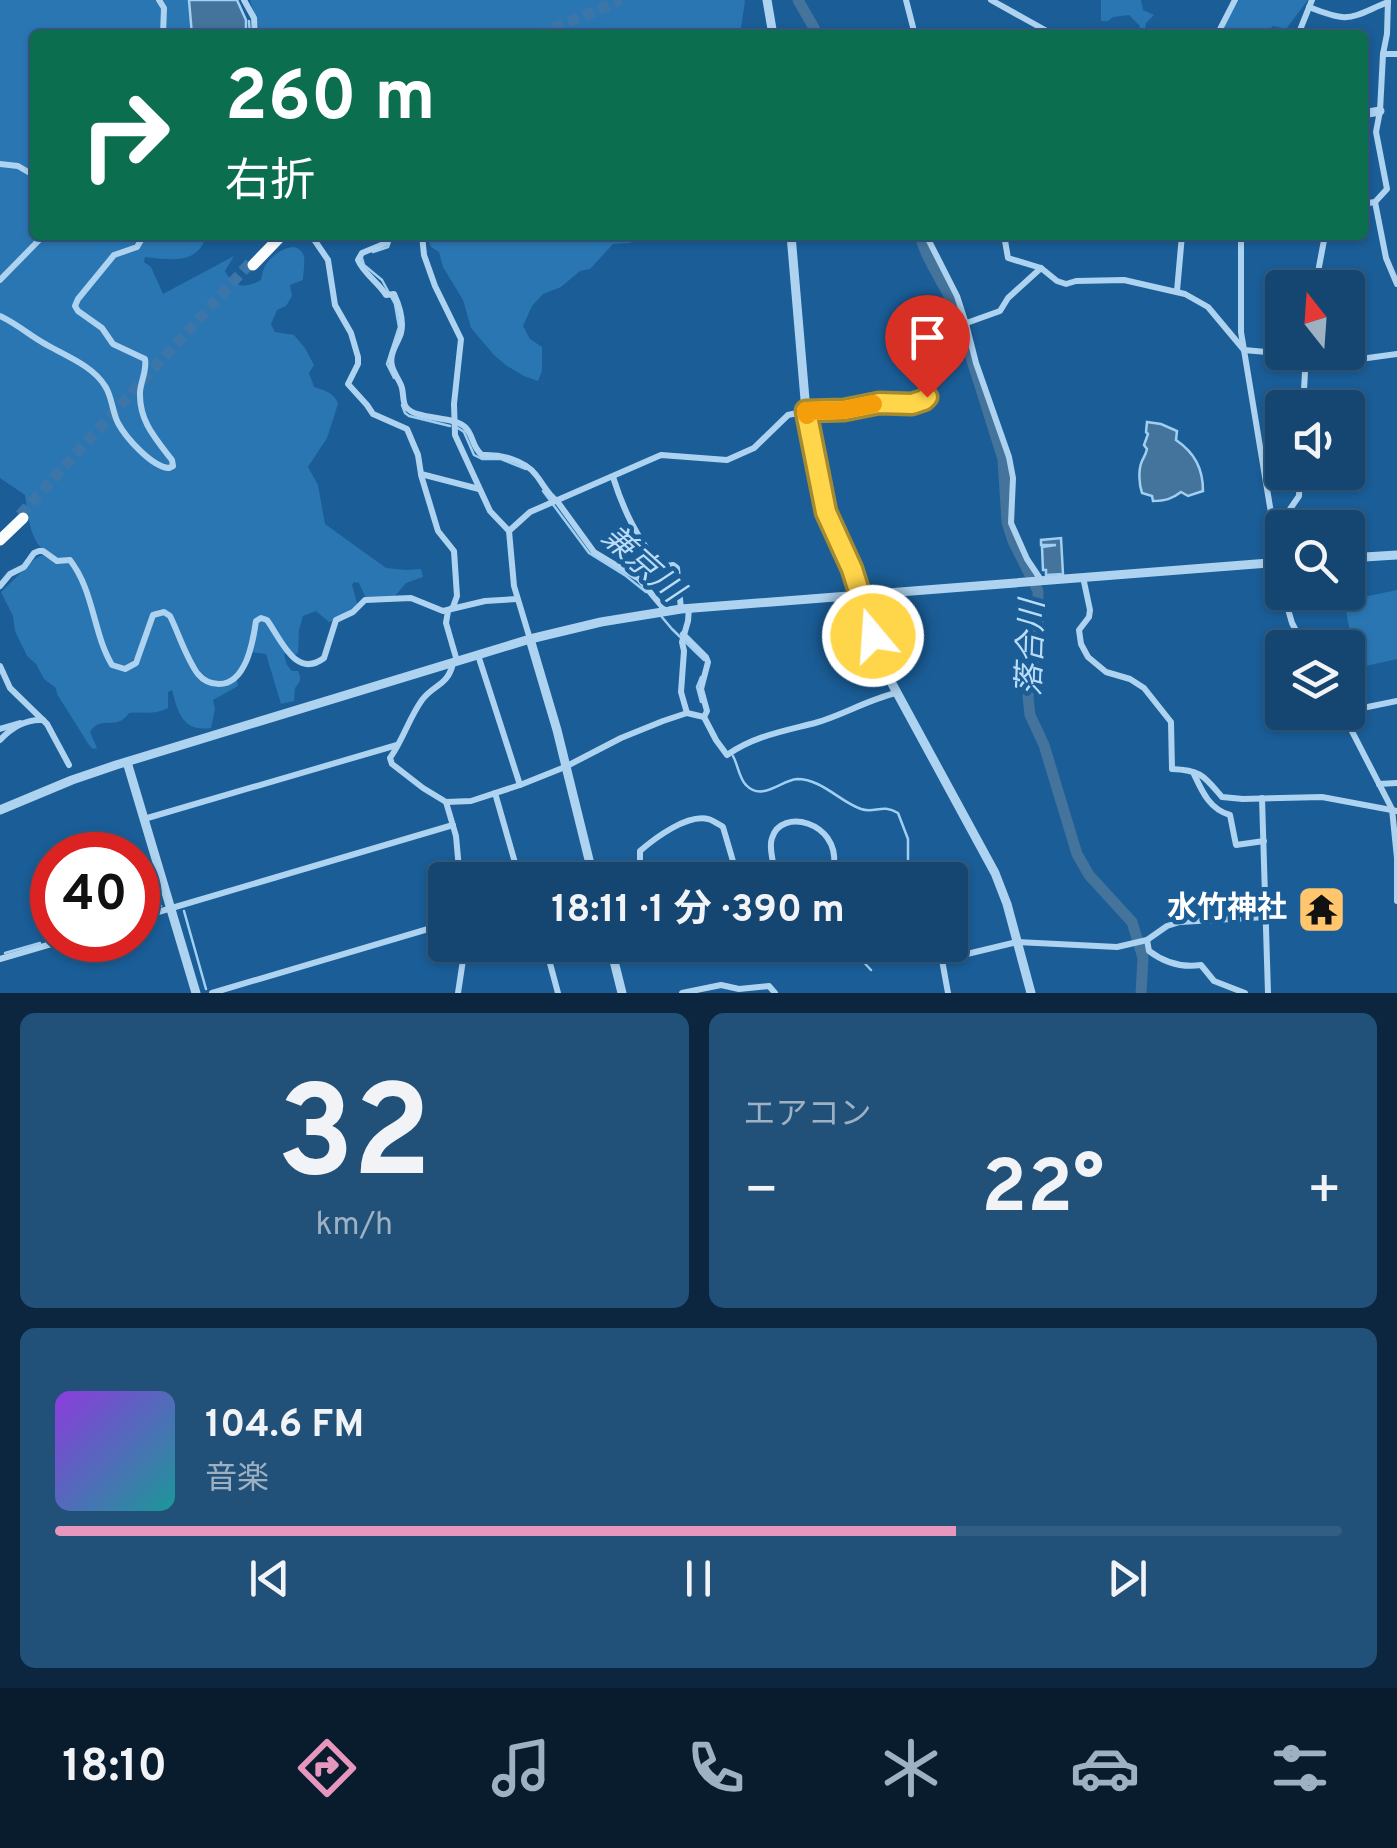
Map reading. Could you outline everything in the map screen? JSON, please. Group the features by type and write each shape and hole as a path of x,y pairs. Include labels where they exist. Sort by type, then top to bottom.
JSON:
{"highway":[{"path":"253,263 275,240"},
{"path":"0,537 21,516"}],"street":[{"path":"159,0 164,8 163,30"},
{"path":"244,0 254,18 255,30"},
{"path":"767,0 772,30"},
{"path":"906,0 914,30"},
{"path":"991,0 1045,30"},
{"path":"1220,30 1235,0"},
{"path":"1300,30 1310,4 1346,19 1388,1 1376,132 1386,189 1375,202 1368,203"},
{"path":"1383,54 1397,54"},
{"path":"1368,113 1380,111"},
{"path":"0,164 18,166 30,173"},
{"path":"1375,202 1386,258 1397,284"},
{"path":"0,280 39,240"},
{"path":"0,316 97,376 106,387 117,421 128,437 158,466 169,468 174,463 144,423 140,411 145,358 113,344 102,328 76,306 114,255 137,247 141,240"},
{"path":"314,240 328,260 335,305 358,357 348,384 373,414 407,429 438,531 454,551 457,596 448,610 446,623 455,662 450,675 425,695 410,719 390,758 392,764 446,802 470,801 565,767 620,738 686,712 705,715"},
{"path":"388,240 362,253 358,260 398,303 402,330 391,360 403,389 404,405 408,410 466,428 474,448 482,455 495,454 530,467 553,503 594,552 639,579 662,611"},
{"path":"421,240 435,286 461,340 455,426 464,458 490,512 509,532 517,599 544,683 589,862"},
{"path":"791,240 806,411 826,512 852,569 896,694 985,852 1007,904 1031,993"},
{"path":"929,240 957,296 1010,457 1011,524 1040,582"},
{"path":"1005,240 1008,258 1041,268 1066,284 1124,280 1177,291 1208,308 1244,350 1265,351"},
{"path":"1177,291 1182,240"},
{"path":"1241,240 1241,332 1270,510"},
{"path":"1318,270 1323,240"},
{"path":"509,532 530,512 661,455 728,460 754,448 788,415 924,400 938,339 947,330 1000,311 1008,298 1041,268"},
{"path":"1365,358 1397,354"},
{"path":"421,474 479,490"},
{"path":"613,476 624,510 648,550 660,566 673,564 677,568 688,621 682,637 681,692 686,712"},
{"path":"0,586 39,551 57,561 70,560 94,609 112,666 125,669 136,663 154,615 164,612 170,616 196,672 216,684 234,680 241,671 256,621 261,618 267,620 296,662 308,666 324,658 336,620 353,612 365,600 411,598 435,609 448,610 517,599"},
{"path":"1365,557 1394,555"},
{"path":"0,810 127,762 478,655 601,622 685,608 1265,563"},
{"path":"1082,577 1090,610 1078,630 1081,644 1088,658 1106,672 1144,688 1171,722 1172,770 1192,770 1203,775 1222,797 1322,797 1394,810"},
{"path":"682,637 706,657 701,690 705,715 716,740 730,753 772,733 815,723 874,698 896,694"},
{"path":"478,655 520,785"},
{"path":"0,666 10,688 43,720 69,766"},
{"path":"1365,708 1397,701"},
{"path":"0,729 43,720"},
{"path":"0,740 26,722"},
{"path":"1354,730 1394,810 1397,901"},
{"path":"144,819 400,744"},
{"path":"127,762 196,993"},
{"path":"1192,770 1213,808 1230,815 1236,846 1264,841"},
{"path":"1379,784 1397,783"},
{"path":"495,794 515,862"},
{"path":"1262,798 1268,993"},
{"path":"446,802 458,862"},
{"path":"640,862 640,851 658,836 703,818 724,827 733,862"},
{"path":"772,862 773,833 784,824 802,822 829,836 834,862"},
{"path":"160,912 453,825"},
{"path":"948,993 942,960 1017,942 1117,948 1146,940 1180,922 1266,917"},
{"path":"212,993 428,929"},
{"path":"1146,940 1149,950 1160,958 1184,968 1201,966 1214,981 1245,993"},
{"path":"0,959 30,950"},
{"path":"458,993 463,962"},
{"path":"550,962 558,993"},
{"path":"614,962 622,993"},
{"path":"682,993 721,986 769,986 775,993"}],"shaded area":[{"path":"0,0 189,0 191,30 30,30 30,240 204,240 190,256 145,257 144,262 151,267 163,294 234,256 225,271 236,284 250,285 261,280 266,265 279,252 290,247 299,249 303,254 303,280 290,285 292,296 286,306 277,310 271,324 275,332 294,335 314,365 309,373 314,387 337,400 327,438 308,467 318,485 325,524 386,568 421,569 423,577 406,583 395,596 368,598 359,583 354,582 357,603 353,610 329,622 316,611 303,616 298,653 294,655 262,616 239,670 227,681 216,682 205,676 186,650 166,610 160,609 149,621 132,661 126,667 114,665 77,564 48,554 40,547 31,529 25,495 0,478"},
{"path":"189,0 237,0 246,20 243,30 192,30"},
{"path":"250,0 745,1 741,30 259,30"},
{"path":"1101,0 1141,0 1143,10 1154,15 1145,30 1139,30 1140,26 1129,15 1101,21"},
{"path":"1239,0 1308,0 1286,29 1273,26 1269,30 1222,30"},
{"path":"428,240 635,240 613,244 590,269 543,294 532,306 523,326 530,339 542,347 538,381 507,366 471,328 463,300 443,267 439,252"},
{"path":"1147,422 1177,431 1176,440 1193,456 1199,469 1203,491 1188,496 1181,492 1157,501 1142,493 1139,473 1147,449"},
{"path":"1061,538 1063,574 1046,575 1042,547 1056,545 1041,545 1041,540"},
{"path":"42,555 57,563 68,561 75,569 111,667 123,671 137,664 155,616 163,613 195,673 211,685 237,680 238,686 213,700 211,728 187,724 172,690 168,692 168,708 129,713 119,721 99,724 90,732 97,748 89,745 56,688 27,656 1,592"},
{"path":"1397,590 1397,659 1365,666 1365,630 1350,630 1346,610 1365,610 1365,597"},
{"path":"261,620 287,652 287,665 298,671 300,680 294,701 281,704 266,654 251,652"}],"waterway":[{"name":"落合川","path":"798,0 815,30"},
{"name":"兼京川","path":"249,21 250,30"},
{"name":"兼京川","path":"373,252 388,247 391,240"},
{"name":"落合川","path":"922,240 958,316 1003,459 1007,522 1038,591 1038,628 1028,697 1030,715 1044,745 1077,854 1089,875 1132,922 1143,958 1141,993"},
{"name":"兼京川","path":"362,258 364,265 382,280 395,304 399,327 387,364 394,378"},
{"name":"兼京川","path":"402,405 409,416 450,426"},
{"name":"兼京川","path":"458,428 464,432 474,455 501,459 526,469"},
{"name":"兼京川","path":"543,491 589,553 646,592"},
{"name":"兼京川","path":"661,616 704,660"},
{"name":"兼京川","path":"701,677 697,687 701,702"},
{"name":"兼京川","path":"733,756 742,779 752,790 765,791 791,780 806,780 861,809 898,813 908,839 908,862"},
{"path":"184,911 206,989"},
{"path":"5,953 30,946"},
{"name":"兼京川","path":"864,962 871,970"}],"tunnel":[{"path":"550,30 621,0"},
{"path":"20,515 251,262"}],"slow traffic":[{"path":"807,415 806,411 873,404"}],"place":[{"name":"水竹神社","path":"1322,909"}],"route":[{"path":"873,636 852,569 826,512 806,411 844,410 879,403 912,404 927,397"}]}
